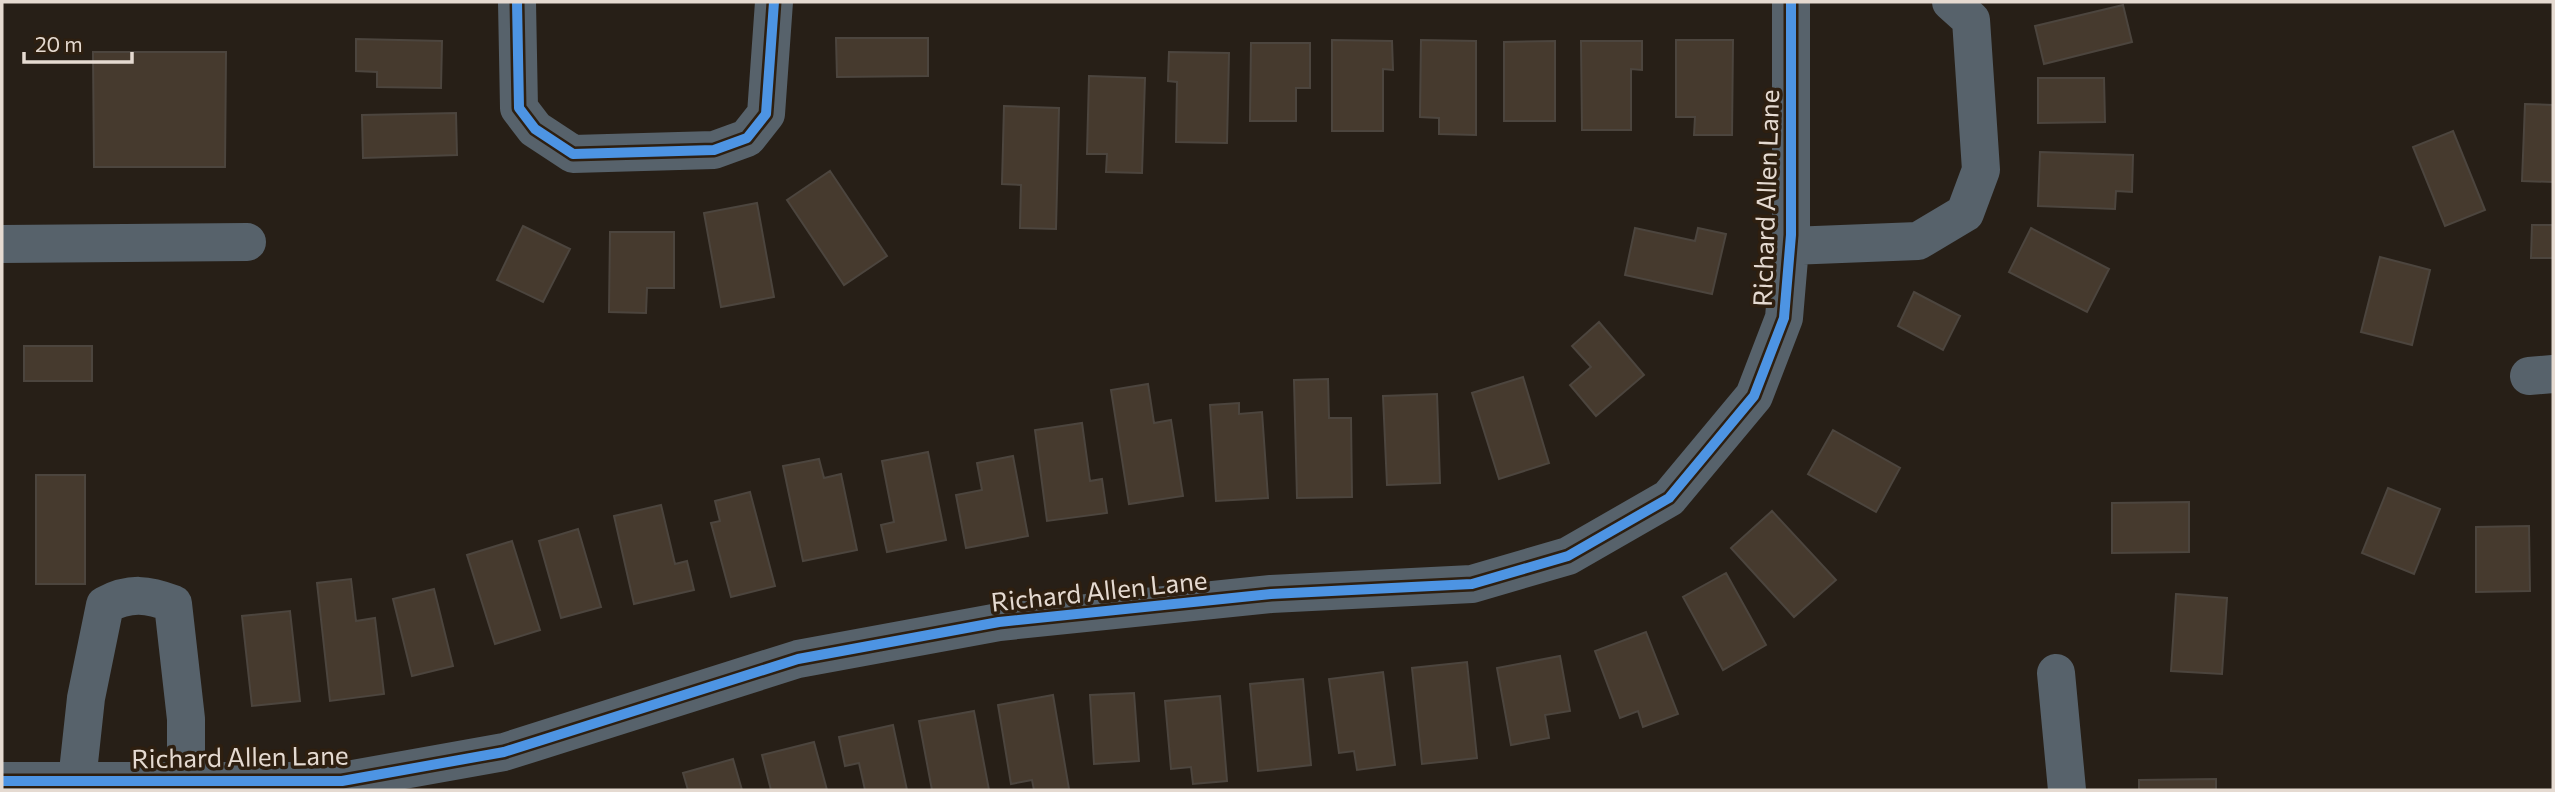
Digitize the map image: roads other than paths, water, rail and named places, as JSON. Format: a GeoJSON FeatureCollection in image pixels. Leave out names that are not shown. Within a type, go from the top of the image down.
{"type":"FeatureCollection","features":[{"type":"Feature","properties":{"kind":"street"},"geometry":{"type":"LineString","coordinates":[[517,2],[519,108],[535,129],[573,154],[714,150],[747,138],[766,114],[774,2]]}},
{"type":"Feature","properties":{"kind":"street","name":"Richard Allen Lane"},"geometry":{"type":"LineString","coordinates":[[2,781],[186,781],[250,786],[342,781],[504,752],[798,659],[999,622],[1271,594],[1472,584],[1568,556],[1669,498],[1754,396],[1784,318],[1790,246],[1791,2]]}},
{"type":"Feature","properties":{"kind":"street"},"geometry":{"type":"LineString","coordinates":[[1790,246],[1918,242],[1965,213],[1981,170],[1971,20],[1951,2]]}},
{"type":"Feature","properties":{"kind":"street"},"geometry":{"type":"LineString","coordinates":[[2,244],[247,242]]}},
{"type":"Feature","properties":{"kind":"street"},"geometry":{"type":"LineString","coordinates":[[77,781],[88,685],[105,604],[120,597],[149,594],[173,604],[186,719],[186,781]]}},
{"type":"Feature","properties":{"kind":"street"},"geometry":{"type":"LineString","coordinates":[[2056,673],[2067,790]]}}]}
